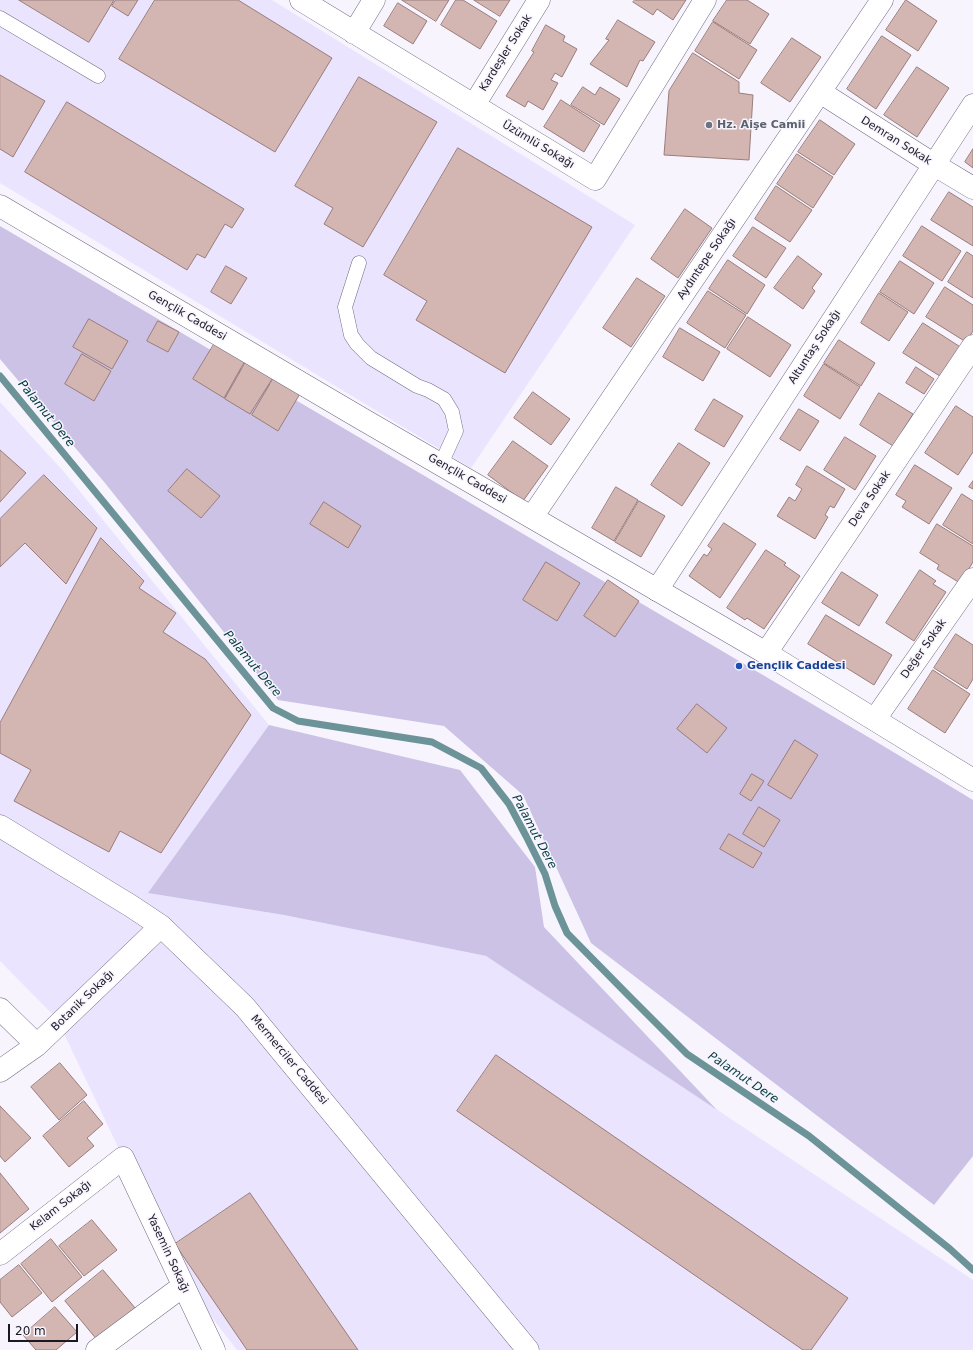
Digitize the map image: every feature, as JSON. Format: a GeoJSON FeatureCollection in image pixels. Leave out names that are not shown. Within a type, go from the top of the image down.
{"type":"FeatureCollection","features":[{"type":"Feature","properties":{"kind":"street","name":"Üzümlü Sokağı"},"geometry":{"type":"LineString","coordinates":[[301,0],[354,34],[595,179],[705,0]]}},
{"type":"Feature","properties":{"kind":"street"},"geometry":{"type":"LineString","coordinates":[[354,34],[374,0]]}},
{"type":"Feature","properties":{"kind":"street","name":"Kardeşler Sokak"},"geometry":{"type":"LineString","coordinates":[[474,106],[539,0]]}},
{"type":"Feature","properties":{"kind":"street","name":"Aydıntepe Sokağı"},"geometry":{"type":"LineString","coordinates":[[532,517],[882,0]]}},
{"type":"Feature","properties":{"kind":"street","name":"Demran Sokak"},"geometry":{"type":"LineString","coordinates":[[820,92],[973,188]]}},
{"type":"Feature","properties":{"kind":"street","name":"Altuntaş Sokağı"},"geometry":{"type":"LineString","coordinates":[[658,590],[933,164],[973,105]]}},
{"type":"Feature","properties":{"kind":"street","name":"Gençlik Caddesi"},"geometry":{"type":"LineString","coordinates":[[0,206],[766,653],[973,780]]}},
{"type":"Feature","properties":{"kind":"street","name":"Deva Sokak"},"geometry":{"type":"LineString","coordinates":[[766,653],[973,346]]}},
{"type":"Feature","properties":{"kind":"street","name":"Değer Sokak"},"geometry":{"type":"LineString","coordinates":[[875,719],[973,579]]}},
{"type":"Feature","properties":{"kind":"street","name":"Mermerciler Caddesi"},"geometry":{"type":"LineString","coordinates":[[0,826],[161,926],[245,1007],[528,1350]]}},
{"type":"Feature","properties":{"kind":"street","name":"Botanik Sokağı"},"geometry":{"type":"LineString","coordinates":[[0,1071],[37,1045],[161,926]]}},
{"type":"Feature","properties":{"kind":"street"},"geometry":{"type":"LineString","coordinates":[[0,1009],[37,1045]]}},
{"type":"Feature","properties":{"kind":"street","name":"Kelam Sokağı"},"geometry":{"type":"LineString","coordinates":[[0,1254],[123,1158]]}},
{"type":"Feature","properties":{"kind":"street","name":"Yasemin Sokağı"},"geometry":{"type":"LineString","coordinates":[[123,1158],[214,1350]]}},
{"type":"Feature","properties":{"kind":"street"},"geometry":{"type":"LineString","coordinates":[[98,1350],[183,1286]]}},
{"type":"Feature","properties":{"kind":"lane"},"geometry":{"type":"LineString","coordinates":[[0,18],[98,76]]}},
{"type":"Feature","properties":{"kind":"lane"},"geometry":{"type":"LineString","coordinates":[[359,263],[345,307],[350,334],[357,344],[371,358],[417,386],[444,399],[452,412],[456,431],[441,464]]}},
{"type":"Feature","properties":{"kind":"shaded area"},"geometry":{"type":"Polygon","coordinates":[[[0,0],[272,0],[635,225],[471,468],[0,183],[0,0]]]}},
{"type":"Feature","properties":{"kind":"shaded area"},"geometry":{"type":"Polygon","coordinates":[[[0,226],[973,800],[973,1156],[934,1205],[591,943],[523,795],[444,726],[278,700],[105,483],[0,359],[0,226]]]}},
{"type":"Feature","properties":{"kind":"shaded area"},"geometry":{"type":"Polygon","coordinates":[[[0,402],[65,473],[269,725],[149,893],[284,915],[486,956],[973,1280],[973,1350],[237,1350],[179,1275],[57,1019],[0,961],[0,402]]]}},
{"type":"Feature","properties":{"kind":"shaded area"},"geometry":{"type":"Polygon","coordinates":[[[269,725],[460,770],[535,867],[544,927],[717,1110],[486,956],[284,915],[148,893],[269,725]]]}},
{"type":"Feature","properties":{"kind":"building"},"geometry":{"type":"Polygon","coordinates":[[[19,0],[114,0],[89,42],[19,0]]]}},
{"type":"Feature","properties":{"kind":"building"},"geometry":{"type":"Polygon","coordinates":[[[116,0],[138,0],[128,16],[112,6],[116,0]]]}},
{"type":"Feature","properties":{"kind":"building"},"geometry":{"type":"Polygon","coordinates":[[[155,0],[238,0],[332,58],[275,152],[119,59],[155,0]]]}},
{"type":"Feature","properties":{"kind":"building"},"geometry":{"type":"Polygon","coordinates":[[[402,0],[449,0],[436,21],[402,0]]]}},
{"type":"Feature","properties":{"kind":"building"},"geometry":{"type":"Polygon","coordinates":[[[456,0],[463,0],[497,21],[480,49],[441,25],[456,0]]]}},
{"type":"Feature","properties":{"kind":"building"},"geometry":{"type":"Polygon","coordinates":[[[474,0],[510,0],[500,16],[474,0]]]}},
{"type":"Feature","properties":{"kind":"building"},"geometry":{"type":"Polygon","coordinates":[[[635,0],[686,0],[673,20],[657,9],[653,15],[633,2],[635,0]]]}},
{"type":"Feature","properties":{"kind":"building"},"geometry":{"type":"Polygon","coordinates":[[[727,0],[747,0],[769,14],[750,44],[713,21],[727,0]]]}},
{"type":"Feature","properties":{"kind":"building"},"geometry":{"type":"Polygon","coordinates":[[[906,0],[937,21],[918,51],[886,30],[906,0]]]}},
{"type":"Feature","properties":{"kind":"building"},"geometry":{"type":"Polygon","coordinates":[[[398,3],[427,21],[413,44],[384,26],[398,3]]]}},
{"type":"Feature","properties":{"kind":"building"},"geometry":{"type":"Polygon","coordinates":[[[618,20],[655,42],[643,61],[640,60],[627,87],[590,64],[609,40],[606,39],[618,20]]]}},
{"type":"Feature","properties":{"kind":"building"},"geometry":{"type":"Polygon","coordinates":[[[713,22],[757,50],[739,79],[695,51],[713,22]]]}},
{"type":"Feature","properties":{"kind":"building"},"geometry":{"type":"Polygon","coordinates":[[[546,25],[565,36],[563,41],[577,49],[562,77],[555,73],[551,80],[558,83],[543,110],[528,101],[525,107],[506,96],[534,52],[532,51],[546,25]]]}},
{"type":"Feature","properties":{"kind":"building"},"geometry":{"type":"Polygon","coordinates":[[[882,36],[911,55],[876,109],[847,89],[882,36]]]}},
{"type":"Feature","properties":{"kind":"building"},"geometry":{"type":"Polygon","coordinates":[[[792,38],[821,57],[790,102],[761,83],[792,38]]]}},
{"type":"Feature","properties":{"kind":"building","name":"Hz. Aişe Camii"},"geometry":{"type":"Polygon","coordinates":[[[693,53],[739,82],[739,93],[753,95],[749,160],[664,155],[669,91],[693,53]]]}},
{"type":"Feature","properties":{"kind":"building"},"geometry":{"type":"Polygon","coordinates":[[[917,67],[949,88],[917,137],[884,115],[917,67]]]}},
{"type":"Feature","properties":{"kind":"building"},"geometry":{"type":"Polygon","coordinates":[[[0,75],[45,101],[13,157],[0,149],[0,75]]]}},
{"type":"Feature","properties":{"kind":"building"},"geometry":{"type":"Polygon","coordinates":[[[359,77],[437,122],[363,247],[324,224],[333,208],[295,186],[359,77]]]}},
{"type":"Feature","properties":{"kind":"building"},"geometry":{"type":"Polygon","coordinates":[[[583,87],[595,95],[600,87],[620,99],[604,125],[571,105],[583,87]]]}},
{"type":"Feature","properties":{"kind":"building"},"geometry":{"type":"Polygon","coordinates":[[[561,100],[600,125],[584,152],[544,127],[561,100]]]}},
{"type":"Feature","properties":{"kind":"building"},"geometry":{"type":"Polygon","coordinates":[[[67,102],[244,209],[232,228],[225,224],[205,258],[197,254],[187,270],[25,172],[67,102]]]}},
{"type":"Feature","properties":{"kind":"building"},"geometry":{"type":"Polygon","coordinates":[[[820,120],[855,144],[834,175],[798,152],[820,120]]]}},
{"type":"Feature","properties":{"kind":"building"},"geometry":{"type":"Polygon","coordinates":[[[458,148],[592,227],[505,373],[416,320],[427,301],[384,275],[458,148]]]}},
{"type":"Feature","properties":{"kind":"building"},"geometry":{"type":"Polygon","coordinates":[[[973,149],[973,168],[965,162],[973,149]]]}},
{"type":"Feature","properties":{"kind":"building"},"geometry":{"type":"Polygon","coordinates":[[[797,154],[833,177],[813,208],[777,184],[797,154]]]}},
{"type":"Feature","properties":{"kind":"building"},"geometry":{"type":"Polygon","coordinates":[[[776,186],[812,210],[790,242],[755,219],[776,186]]]}},
{"type":"Feature","properties":{"kind":"building"},"geometry":{"type":"Polygon","coordinates":[[[949,192],[973,207],[973,246],[931,220],[949,192]]]}},
{"type":"Feature","properties":{"kind":"building"},"geometry":{"type":"Polygon","coordinates":[[[685,209],[712,228],[678,278],[651,259],[685,209]]]}},
{"type":"Feature","properties":{"kind":"building"},"geometry":{"type":"Polygon","coordinates":[[[922,226],[961,251],[942,281],[903,256],[922,226]]]}},
{"type":"Feature","properties":{"kind":"building"},"geometry":{"type":"Polygon","coordinates":[[[753,227],[786,248],[766,278],[733,256],[753,227]]]}},
{"type":"Feature","properties":{"kind":"building"},"geometry":{"type":"Polygon","coordinates":[[[967,252],[973,256],[973,298],[948,282],[967,252]]]}},
{"type":"Feature","properties":{"kind":"building"},"geometry":{"type":"Polygon","coordinates":[[[798,256],[822,274],[812,288],[815,291],[803,309],[774,288],[798,256]]]}},
{"type":"Feature","properties":{"kind":"building"},"geometry":{"type":"Polygon","coordinates":[[[728,260],[765,285],[747,314],[709,289],[728,260]]]}},
{"type":"Feature","properties":{"kind":"building"},"geometry":{"type":"Polygon","coordinates":[[[900,261],[934,283],[914,314],[880,292],[900,261]]]}},
{"type":"Feature","properties":{"kind":"building"},"geometry":{"type":"Polygon","coordinates":[[[226,266],[247,278],[231,304],[211,292],[226,266]]]}},
{"type":"Feature","properties":{"kind":"building"},"geometry":{"type":"Polygon","coordinates":[[[637,278],[665,296],[631,347],[603,328],[637,278]]]}},
{"type":"Feature","properties":{"kind":"building"},"geometry":{"type":"Polygon","coordinates":[[[945,287],[973,305],[973,331],[966,342],[926,317],[945,287]]]}},
{"type":"Feature","properties":{"kind":"building"},"geometry":{"type":"Polygon","coordinates":[[[708,291],[746,315],[725,348],[687,323],[708,291]]]}},
{"type":"Feature","properties":{"kind":"building"},"geometry":{"type":"Polygon","coordinates":[[[879,293],[908,312],[889,341],[861,323],[879,293]]]}},
{"type":"Feature","properties":{"kind":"building"},"geometry":{"type":"Polygon","coordinates":[[[748,317],[791,345],[770,377],[727,349],[748,317]]]}},
{"type":"Feature","properties":{"kind":"building"},"geometry":{"type":"Polygon","coordinates":[[[89,319],[128,341],[112,369],[73,347],[89,319]]]}},
{"type":"Feature","properties":{"kind":"building"},"geometry":{"type":"Polygon","coordinates":[[[158,321],[179,332],[168,352],[147,341],[158,321]]]}},
{"type":"Feature","properties":{"kind":"building"},"geometry":{"type":"Polygon","coordinates":[[[923,323],[962,348],[943,378],[903,353],[923,323]]]}},
{"type":"Feature","properties":{"kind":"building"},"geometry":{"type":"Polygon","coordinates":[[[680,328],[720,352],[703,381],[663,357],[680,328]]]}},
{"type":"Feature","properties":{"kind":"building"},"geometry":{"type":"Polygon","coordinates":[[[839,340],[875,363],[861,386],[824,363],[839,340]]]}},
{"type":"Feature","properties":{"kind":"building"},"geometry":{"type":"Polygon","coordinates":[[[216,341],[246,359],[224,398],[193,379],[216,341]]]}},
{"type":"Feature","properties":{"kind":"building"},"geometry":{"type":"Polygon","coordinates":[[[82,354],[111,371],[94,401],[65,384],[82,354]]]}},
{"type":"Feature","properties":{"kind":"building"},"geometry":{"type":"Polygon","coordinates":[[[247,360],[274,376],[250,414],[225,399],[247,360]]]}},
{"type":"Feature","properties":{"kind":"building"},"geometry":{"type":"Polygon","coordinates":[[[824,364],[860,387],[840,419],[804,396],[824,364]]]}},
{"type":"Feature","properties":{"kind":"building"},"geometry":{"type":"Polygon","coordinates":[[[916,367],[934,379],[924,394],[906,383],[916,367]]]}},
{"type":"Feature","properties":{"kind":"building"},"geometry":{"type":"Polygon","coordinates":[[[275,376],[301,392],[278,431],[252,415],[275,376]]]}},
{"type":"Feature","properties":{"kind":"building"},"geometry":{"type":"Polygon","coordinates":[[[533,392],[570,419],[551,445],[514,418],[533,392]]]}},
{"type":"Feature","properties":{"kind":"building"},"geometry":{"type":"Polygon","coordinates":[[[879,393],[913,414],[893,446],[860,425],[879,393]]]}},
{"type":"Feature","properties":{"kind":"building"},"geometry":{"type":"Polygon","coordinates":[[[714,399],[743,416],[724,447],[695,430],[714,399]]]}},
{"type":"Feature","properties":{"kind":"building"},"geometry":{"type":"Polygon","coordinates":[[[956,406],[973,417],[973,452],[958,475],[925,453],[956,406]]]}},
{"type":"Feature","properties":{"kind":"building"},"geometry":{"type":"Polygon","coordinates":[[[799,409],[819,421],[800,451],[780,439],[799,409]]]}},
{"type":"Feature","properties":{"kind":"building"},"geometry":{"type":"Polygon","coordinates":[[[845,437],[876,456],[855,490],[824,470],[845,437]]]}},
{"type":"Feature","properties":{"kind":"building"},"geometry":{"type":"Polygon","coordinates":[[[513,441],[548,466],[523,501],[488,475],[513,441]]]}},
{"type":"Feature","properties":{"kind":"building"},"geometry":{"type":"Polygon","coordinates":[[[679,443],[710,463],[682,506],[651,485],[679,443]]]}},
{"type":"Feature","properties":{"kind":"building"},"geometry":{"type":"Polygon","coordinates":[[[0,450],[26,473],[0,502],[0,450]]]}},
{"type":"Feature","properties":{"kind":"building"},"geometry":{"type":"Polygon","coordinates":[[[915,465],[952,488],[929,524],[902,507],[906,501],[896,495],[915,465]]]}},
{"type":"Feature","properties":{"kind":"building"},"geometry":{"type":"Polygon","coordinates":[[[807,466],[845,489],[834,508],[830,506],[825,515],[828,517],[815,539],[777,516],[789,497],[795,501],[802,489],[796,485],[807,466]]]}},
{"type":"Feature","properties":{"kind":"building"},"geometry":{"type":"Polygon","coordinates":[[[187,469],[220,496],[201,518],[168,491],[187,469]]]}},
{"type":"Feature","properties":{"kind":"building"},"geometry":{"type":"Polygon","coordinates":[[[44,475],[97,528],[66,584],[25,543],[0,567],[0,519],[44,475]]]}},
{"type":"Feature","properties":{"kind":"building"},"geometry":{"type":"Polygon","coordinates":[[[973,481],[973,489],[969,487],[973,481]]]}},
{"type":"Feature","properties":{"kind":"building"},"geometry":{"type":"Polygon","coordinates":[[[616,487],[638,500],[614,541],[592,528],[616,487]]]}},
{"type":"Feature","properties":{"kind":"building"},"geometry":{"type":"Polygon","coordinates":[[[962,494],[973,501],[973,544],[943,525],[962,494]]]}},
{"type":"Feature","properties":{"kind":"building"},"geometry":{"type":"Polygon","coordinates":[[[639,501],[665,516],[641,557],[615,542],[639,501]]]}},
{"type":"Feature","properties":{"kind":"building"},"geometry":{"type":"Polygon","coordinates":[[[324,502],[361,526],[348,548],[310,524],[324,502]]]}},
{"type":"Feature","properties":{"kind":"building"},"geometry":{"type":"Polygon","coordinates":[[[724,523],[756,544],[720,598],[689,576],[704,554],[707,556],[712,549],[708,546],[724,523]]]}},
{"type":"Feature","properties":{"kind":"building"},"geometry":{"type":"Polygon","coordinates":[[[937,524],[973,546],[973,562],[960,583],[937,569],[939,565],[920,553],[937,524]]]}},
{"type":"Feature","properties":{"kind":"building"},"geometry":{"type":"Polygon","coordinates":[[[101,538],[144,581],[139,588],[176,613],[163,632],[205,659],[251,715],[161,853],[120,831],[109,852],[14,801],[31,770],[0,753],[0,723],[101,538]]]}},
{"type":"Feature","properties":{"kind":"building"},"geometry":{"type":"Polygon","coordinates":[[[766,550],[786,563],[784,565],[800,576],[764,629],[747,618],[745,620],[727,608],[766,550]]]}},
{"type":"Feature","properties":{"kind":"building"},"geometry":{"type":"Polygon","coordinates":[[[546,562],[580,583],[557,621],[523,600],[546,562]]]}},
{"type":"Feature","properties":{"kind":"building"},"geometry":{"type":"Polygon","coordinates":[[[920,570],[936,581],[933,584],[946,592],[914,641],[886,623],[920,570]]]}},
{"type":"Feature","properties":{"kind":"building"},"geometry":{"type":"Polygon","coordinates":[[[842,572],[878,595],[859,626],[822,603],[842,572]]]}},
{"type":"Feature","properties":{"kind":"building"},"geometry":{"type":"Polygon","coordinates":[[[608,580],[639,601],[615,637],[584,616],[608,580]]]}},
{"type":"Feature","properties":{"kind":"building"},"geometry":{"type":"Polygon","coordinates":[[[826,615],[892,655],[874,685],[808,644],[826,615]]]}},
{"type":"Feature","properties":{"kind":"building"},"geometry":{"type":"Polygon","coordinates":[[[956,634],[973,645],[973,679],[967,689],[934,668],[956,634]]]}},
{"type":"Feature","properties":{"kind":"building"},"geometry":{"type":"Polygon","coordinates":[[[933,670],[970,694],[945,733],[908,709],[933,670]]]}},
{"type":"Feature","properties":{"kind":"building"},"geometry":{"type":"Polygon","coordinates":[[[697,704],[727,728],[707,753],[677,729],[697,704]]]}},
{"type":"Feature","properties":{"kind":"building"},"geometry":{"type":"Polygon","coordinates":[[[795,740],[818,755],[791,799],[768,785],[795,740]]]}},
{"type":"Feature","properties":{"kind":"building"},"geometry":{"type":"Polygon","coordinates":[[[752,774],[764,781],[751,801],[740,794],[752,774]]]}},
{"type":"Feature","properties":{"kind":"building"},"geometry":{"type":"Polygon","coordinates":[[[759,807],[780,820],[764,847],[743,834],[759,807]]]}},
{"type":"Feature","properties":{"kind":"building"},"geometry":{"type":"Polygon","coordinates":[[[729,834],[762,853],[753,868],[720,849],[729,834]]]}},
{"type":"Feature","properties":{"kind":"building"},"geometry":{"type":"Polygon","coordinates":[[[496,1055],[848,1298],[811,1350],[803,1350],[457,1111],[496,1055]]]}},
{"type":"Feature","properties":{"kind":"building"},"geometry":{"type":"Polygon","coordinates":[[[60,1063],[87,1095],[59,1120],[31,1087],[60,1063]]]}},
{"type":"Feature","properties":{"kind":"building"},"geometry":{"type":"Polygon","coordinates":[[[84,1101],[103,1124],[87,1138],[94,1146],[69,1167],[43,1136],[84,1101]]]}},
{"type":"Feature","properties":{"kind":"building"},"geometry":{"type":"Polygon","coordinates":[[[0,1106],[31,1138],[5,1162],[0,1156],[0,1106]]]}},
{"type":"Feature","properties":{"kind":"building"},"geometry":{"type":"Polygon","coordinates":[[[0,1173],[29,1209],[0,1233],[0,1173]]]}},
{"type":"Feature","properties":{"kind":"building"},"geometry":{"type":"Polygon","coordinates":[[[250,1193],[358,1350],[247,1350],[175,1244],[250,1193]]]}},
{"type":"Feature","properties":{"kind":"building"},"geometry":{"type":"Polygon","coordinates":[[[92,1220],[117,1250],[84,1276],[59,1246],[92,1220]]]}},
{"type":"Feature","properties":{"kind":"building"},"geometry":{"type":"Polygon","coordinates":[[[51,1239],[82,1277],[52,1302],[21,1264],[51,1239]]]}},
{"type":"Feature","properties":{"kind":"building"},"geometry":{"type":"Polygon","coordinates":[[[19,1265],[42,1293],[12,1317],[0,1302],[0,1280],[19,1265]]]}},
{"type":"Feature","properties":{"kind":"building"},"geometry":{"type":"Polygon","coordinates":[[[103,1270],[136,1309],[98,1341],[65,1301],[103,1270]]]}},
{"type":"Feature","properties":{"kind":"building"},"geometry":{"type":"Polygon","coordinates":[[[55,1307],[77,1332],[56,1350],[36,1350],[23,1335],[55,1307]]]}},
{"type":"Feature","properties":{"kind":"waterway","name":"Palamut Dere"},"geometry":{"type":"LineString","coordinates":[[0,376],[273,708],[298,721],[432,742],[481,768],[509,804],[526,836],[545,874],[555,906],[567,933],[687,1054],[809,1136],[950,1249],[973,1270]]}},
{"type":"Feature","properties":{"kind":"place","name":"Hz. Aişe Camii"},"geometry":{"type":"Point","coordinates":[709,125]}},
{"type":"Feature","properties":{"kind":"place","name":"Gençlik Caddesi"},"geometry":{"type":"Point","coordinates":[739,666]}}]}
